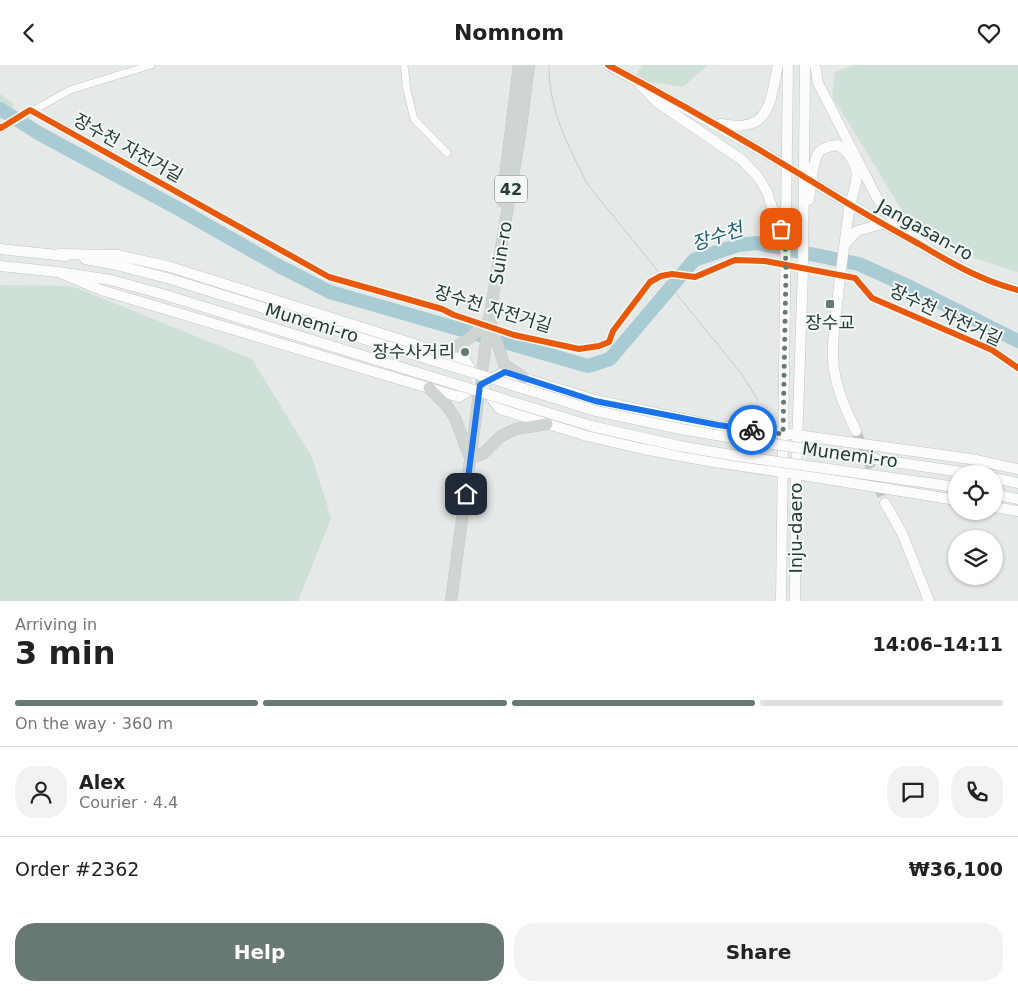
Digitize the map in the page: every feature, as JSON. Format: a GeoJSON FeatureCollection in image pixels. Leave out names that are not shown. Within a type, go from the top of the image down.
{"type":"FeatureCollection","features":[{"type":"Feature","properties":{"kind":"main road","name":"Suin-ro"},"geometry":{"type":"LineString","coordinates":[[490,316],[519,65]]}},
{"type":"Feature","properties":{"kind":"main road","name":"Suin-ro"},"geometry":{"type":"LineString","coordinates":[[490,316],[520,135],[529,65]]}},
{"type":"Feature","properties":{"kind":"main road"},"geometry":{"type":"LineString","coordinates":[[608,65],[772,157]]}},
{"type":"Feature","properties":{"kind":"main road"},"geometry":{"type":"LineString","coordinates":[[712,123],[744,127],[758,120],[770,104],[778,65]]}},
{"type":"Feature","properties":{"kind":"main road"},"geometry":{"type":"LineString","coordinates":[[785,239],[788,65]]}},
{"type":"Feature","properties":{"kind":"main road","name":"Inju-daero"},"geometry":{"type":"LineString","coordinates":[[796,601],[796,473],[803,270],[805,65]]}},
{"type":"Feature","properties":{"kind":"main road"},"geometry":{"type":"LineString","coordinates":[[815,65],[818,83],[877,198],[897,224],[931,251]]}},
{"type":"Feature","properties":{"kind":"main road"},"geometry":{"type":"LineString","coordinates":[[638,81],[657,102],[742,160],[758,177],[767,191],[785,239]]}},
{"type":"Feature","properties":{"kind":"main road"},"geometry":{"type":"LineString","coordinates":[[803,241],[815,161],[820,152],[827,147],[838,145],[845,149],[851,158],[856,170],[856,186],[850,206],[839,283],[833,337],[833,360],[837,385],[856,431]]}},
{"type":"Feature","properties":{"kind":"main road","name":"Jangasan-ro"},"geometry":{"type":"LineString","coordinates":[[822,188],[850,206],[963,269],[994,284],[1018,290]]}},
{"type":"Feature","properties":{"kind":"main road"},"geometry":{"type":"LineString","coordinates":[[844,248],[857,231],[882,224]]}},
{"type":"Feature","properties":{"kind":"main road","name":"Inju-daero"},"geometry":{"type":"LineString","coordinates":[[781,601],[785,239]]}},
{"type":"Feature","properties":{"kind":"main road","name":"Munemi-ro"},"geometry":{"type":"LineString","coordinates":[[0,249],[60,254],[112,264],[167,278],[596,411],[710,434],[948,470]]}},
{"type":"Feature","properties":{"kind":"main road"},"geometry":{"type":"LineString","coordinates":[[60,254],[117,255],[167,266],[465,360],[480,385],[500,409],[587,436],[643,449],[714,462],[796,473],[948,499]]}},
{"type":"Feature","properties":{"kind":"main road","name":"Munemi-ro"},"geometry":{"type":"LineString","coordinates":[[0,266],[111,280],[591,426],[679,446],[737,456],[948,486]]}},
{"type":"Feature","properties":{"kind":"main road"},"geometry":{"type":"LineString","coordinates":[[58,272],[101,290],[459,397],[505,372],[595,401],[646,412],[718,425],[971,459],[1018,469]]}},
{"type":"Feature","properties":{"kind":"main road"},"geometry":{"type":"LineString","coordinates":[[443,353],[455,349],[468,341],[490,316]]}},
{"type":"Feature","properties":{"kind":"main road"},"geometry":{"type":"LineString","coordinates":[[490,316],[504,364],[524,378]]}},
{"type":"Feature","properties":{"kind":"main road","name":"42"},"geometry":{"type":"LineString","coordinates":[[451,601],[490,316]]}},
{"type":"Feature","properties":{"kind":"main road"},"geometry":{"type":"LineString","coordinates":[[429,388],[448,406],[455,418],[470,458],[484,453],[501,436],[516,429],[547,424]]}},
{"type":"Feature","properties":{"kind":"main road"},"geometry":{"type":"LineString","coordinates":[[1003,480],[1018,483]]}},
{"type":"Feature","properties":{"kind":"main road"},"geometry":{"type":"LineString","coordinates":[[1003,496],[1018,499]]}},
{"type":"Feature","properties":{"kind":"main road"},"geometry":{"type":"LineString","coordinates":[[886,503],[902,533],[929,601]]}},
{"type":"Feature","properties":{"kind":"main road"},"geometry":{"type":"LineString","coordinates":[[1003,508],[1018,511]]}},
{"type":"Feature","properties":{"kind":"street"},"geometry":{"type":"LineString","coordinates":[[3,127],[70,89],[151,65]]}},
{"type":"Feature","properties":{"kind":"street"},"geometry":{"type":"LineString","coordinates":[[404,65],[406,90],[414,119],[447,153]]}},
{"type":"Feature","properties":{"kind":"green space"},"geometry":{"type":"Polygon","coordinates":[[[642,65],[708,65],[683,87],[633,79],[642,65]]]}},
{"type":"Feature","properties":{"kind":"green space"},"geometry":{"type":"Polygon","coordinates":[[[854,65],[1018,65],[1018,272],[967,256],[903,212],[832,96],[835,72],[854,65]]]}},
{"type":"Feature","properties":{"kind":"green space"},"geometry":{"type":"Polygon","coordinates":[[[0,94],[15,105],[0,116],[0,94]]]}},
{"type":"Feature","properties":{"kind":"green space"},"geometry":{"type":"Polygon","coordinates":[[[0,285],[72,286],[252,359],[312,457],[331,518],[298,601],[0,601],[0,285]]]}},
{"type":"Feature","properties":{"kind":"waterway","name":"장수천"},"geometry":{"type":"LineString","coordinates":[[0,109],[40,134],[279,266],[330,292],[588,366],[610,359],[694,260],[738,245],[757,243],[859,264],[912,288],[1018,341]]}},
{"type":"Feature","properties":{"kind":"tunnel"},"geometry":{"type":"LineString","coordinates":[[772,157],[822,188]]}},
{"type":"Feature","properties":{"kind":"tunnel"},"geometry":{"type":"LineString","coordinates":[[856,431],[885,503]]}},
{"type":"Feature","properties":{"kind":"tram line"},"geometry":{"type":"LineString","coordinates":[[549,65],[552,97],[556,113],[567,142],[588,185],[740,372],[758,400]]}},
{"type":"Feature","properties":{"kind":"cycle path"},"geometry":{"type":"LineString","coordinates":[[608,65],[715,124],[955,265],[979,277],[1018,290]]}},
{"type":"Feature","properties":{"kind":"cycle path","name":"장수천 자전거길"},"geometry":{"type":"LineString","coordinates":[[0,127],[30,110],[329,277],[442,309],[454,315],[514,335],[579,349],[599,346],[609,342],[613,331],[650,282],[661,276],[672,274],[695,277],[735,260],[765,261],[855,278],[872,298],[992,350],[1018,368]]}},
{"type":"Feature","properties":{"kind":"way so far"},"geometry":{"type":"LineString","coordinates":[[752,430],[783,434],[786,268],[785,239],[781,229]]}},
{"type":"Feature","properties":{"kind":"place","name":"장수교"},"geometry":{"type":"Point","coordinates":[830,304]}},
{"type":"Feature","properties":{"kind":"place","name":"장수사거리"},"geometry":{"type":"Point","coordinates":[465,352]}},
{"type":"Feature","properties":{"kind":"route"},"geometry":{"type":"LineString","coordinates":[[466,494],[480,385],[505,372],[595,401],[646,412],[752,430]]}}]}
